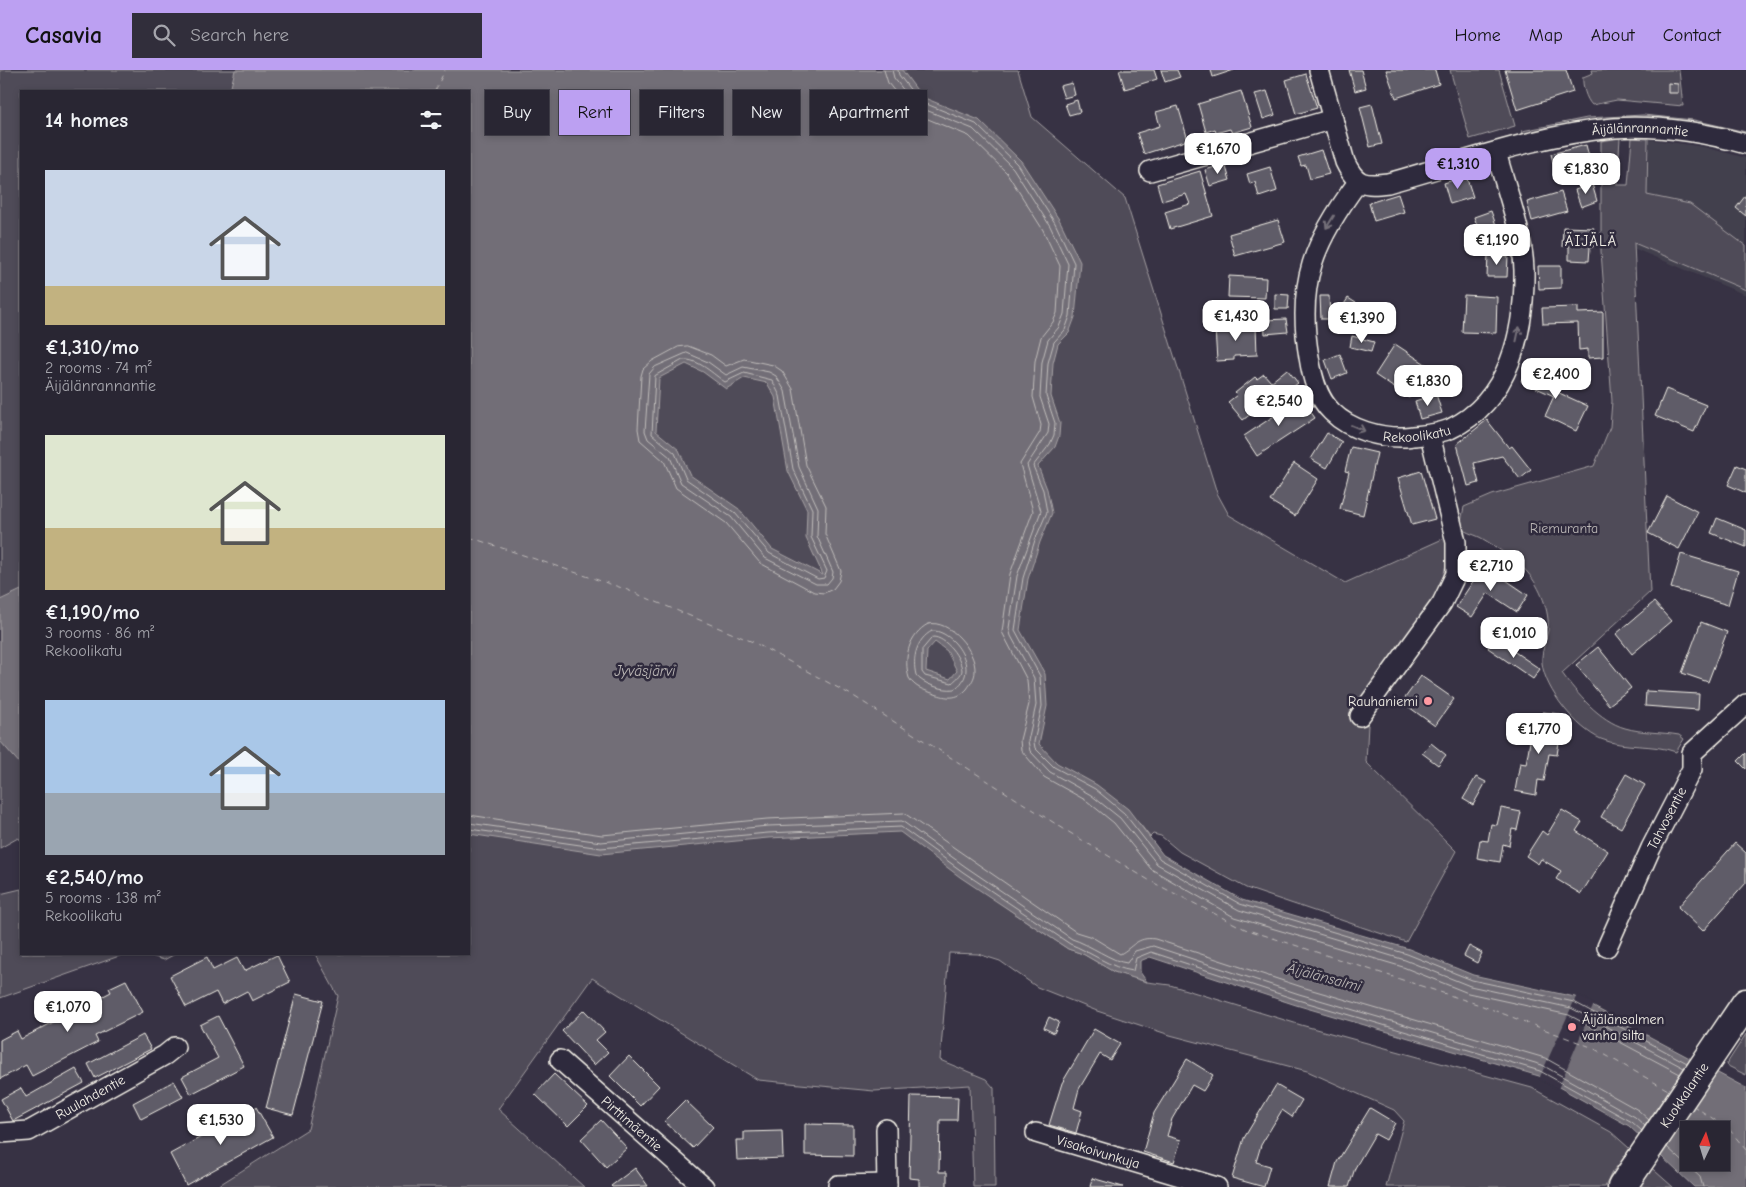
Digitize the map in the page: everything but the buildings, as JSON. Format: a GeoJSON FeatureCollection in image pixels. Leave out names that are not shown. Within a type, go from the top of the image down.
{"type":"FeatureCollection","features":[{"type":"Feature","properties":{"kind":"main road","name":"Kuokkalantie"},"geometry":{"type":"LineString","coordinates":[[1622,1187],[1745,1005]]}},
{"type":"Feature","properties":{"kind":"street"},"geometry":{"type":"LineString","coordinates":[[1319,70],[1345,162],[1351,175],[1358,182]]}},
{"type":"Feature","properties":{"kind":"street"},"geometry":{"type":"LineString","coordinates":[[1150,171],[1333,119]]}},
{"type":"Feature","properties":{"kind":"street","name":"Äijälänrannantie"},"geometry":{"type":"LineString","coordinates":[[1358,182],[1373,185],[1388,183],[1496,152],[1577,133],[1614,128],[1683,131],[1746,144]]}},
{"type":"Feature","properties":{"kind":"street","name":"Rekoolikatu"},"geometry":{"type":"LineString","coordinates":[[1358,182],[1324,232],[1306,286],[1304,295],[1306,339],[1310,366],[1319,394],[1332,412],[1352,426],[1374,435],[1398,437],[1430,435],[1449,429],[1483,405],[1497,388],[1516,346],[1522,320],[1524,269],[1521,247],[1496,152]]}},
{"type":"Feature","properties":{"kind":"street"},"geometry":{"type":"LineString","coordinates":[[1360,716],[1442,603],[1456,574],[1456,542],[1430,435]]}},
{"type":"Feature","properties":{"kind":"street","name":"Tahvosentie"},"geometry":{"type":"LineString","coordinates":[[1607,948],[1651,848],[1692,769],[1692,753],[1746,704]]}},
{"type":"Feature","properties":{"kind":"street","name":"Ruulahdentie"},"geometry":{"type":"LineString","coordinates":[[0,1134],[29,1131],[165,1055],[175,1046]]}},
{"type":"Feature","properties":{"kind":"street","name":"Pirttimäentie"},"geometry":{"type":"LineString","coordinates":[[560,1060],[704,1187]]}},
{"type":"Feature","properties":{"kind":"street"},"geometry":{"type":"LineString","coordinates":[[838,1185],[887,1185],[886,1129]]}},
{"type":"Feature","properties":{"kind":"street","name":"Visakoivunkuja"},"geometry":{"type":"LineString","coordinates":[[1036,1133],[1217,1187]]}},
{"type":"Feature","properties":{"kind":"shaded area"},"geometry":{"type":"Polygon","coordinates":[[[1648,139],[1704,147],[1746,158],[1746,295],[1633,248],[1649,158],[1648,139]]]}},
{"type":"Feature","properties":{"kind":"green space"},"geometry":{"type":"Polygon","coordinates":[[[0,70],[321,70],[320,90],[20,90],[20,839],[18,838],[0,848],[0,70]]]}},
{"type":"Feature","properties":{"kind":"green space"},"geometry":{"type":"Polygon","coordinates":[[[810,70],[1018,70],[1032,117],[1125,198],[1217,493],[1229,515],[1345,583],[1447,537],[1446,564],[1441,588],[1362,700],[1352,708],[1352,720],[1368,725],[1366,762],[1456,851],[1406,942],[1246,888],[1180,852],[1161,836],[1153,834],[1150,837],[1140,824],[907,669],[634,459],[636,260],[750,135],[800,135],[800,90],[792,90],[810,70]]]}},
{"type":"Feature","properties":{"kind":"green space"},"geometry":{"type":"Polygon","coordinates":[[[1450,70],[1499,70],[1515,126],[1470,139],[1450,70]]]}},
{"type":"Feature","properties":{"kind":"green space"},"geometry":{"type":"Polygon","coordinates":[[[1592,70],[1679,70],[1683,106],[1617,100],[1592,105],[1586,96],[1583,77],[1593,73],[1592,70]]]}},
{"type":"Feature","properties":{"kind":"green space"},"geometry":{"type":"Polygon","coordinates":[[[1643,115],[1694,120],[1746,132],[1746,138],[1721,131],[1524,137],[1522,131],[1587,118],[1643,115]]]}},
{"type":"Feature","properties":{"kind":"green space","name":"Riemuranta"},"geometry":{"type":"Polygon","coordinates":[[[1620,138],[1617,185],[1628,185],[1632,138],[1648,139],[1647,195],[1690,204],[1746,246],[1746,290],[1634,243],[1650,592],[1562,673],[1590,706],[1616,724],[1638,731],[1679,735],[1684,739],[1676,752],[1667,749],[1610,742],[1592,734],[1573,718],[1556,696],[1544,674],[1542,659],[1548,623],[1546,607],[1536,585],[1528,573],[1513,560],[1480,537],[1460,527],[1464,507],[1492,495],[1594,466],[1610,427],[1612,401],[1601,251],[1601,141],[1620,138]]]}},
{"type":"Feature","properties":{"kind":"green space"},"geometry":{"type":"Polygon","coordinates":[[[792,745],[1011,911],[1068,949],[1083,954],[1114,972],[1147,982],[1170,985],[1301,1025],[1532,1088],[1611,1132],[1673,1187],[1643,1187],[1624,1159],[1612,1172],[1605,1187],[1386,1187],[1404,1121],[1394,1110],[1307,1071],[1170,1035],[1097,1011],[1037,987],[1000,961],[978,954],[949,953],[940,1060],[986,1079],[994,1088],[995,1187],[973,1187],[970,1085],[874,1091],[758,1080],[592,978],[498,1109],[584,1187],[216,1187],[308,1129],[338,996],[316,955],[470,955],[470,751],[792,837],[824,835],[792,745]]]}},
{"type":"Feature","properties":{"kind":"green space"},"geometry":{"type":"Polygon","coordinates":[[[20,889],[20,955],[122,955],[0,998],[0,894],[20,889]]]}},
{"type":"Feature","properties":{"kind":"green space"},"geometry":{"type":"Polygon","coordinates":[[[148,955],[173,955],[164,960],[148,955]]]}},
{"type":"Feature","properties":{"kind":"green space"},"geometry":{"type":"Polygon","coordinates":[[[1746,1034],[1746,1075],[1726,1065],[1746,1034]]]}},
{"type":"Feature","properties":{"kind":"water","name":"Jyväsjärvi"},"geometry":{"type":"Polygon","coordinates":[[[235,70],[902,70],[917,90],[810,90],[810,135],[927,135],[927,99],[979,120],[1021,161],[1060,221],[1080,262],[1075,317],[1069,333],[1058,344],[1053,363],[1051,396],[1060,423],[1059,436],[1055,447],[1038,466],[1047,489],[1052,513],[1028,579],[1020,630],[1045,674],[1047,706],[1039,744],[1057,763],[1097,785],[1128,809],[1163,855],[1242,900],[1409,949],[1473,975],[1575,997],[1746,1088],[1746,1187],[1694,1187],[1629,1126],[1539,1076],[1296,1005],[1150,957],[1140,961],[1140,972],[1147,982],[1114,972],[1083,954],[1068,949],[960,877],[900,832],[768,838],[601,854],[470,834],[470,90],[230,90],[235,70]],[[686,364],[659,378],[656,431],[679,450],[690,475],[739,509],[772,549],[823,575],[806,538],[807,510],[788,471],[775,397],[767,383],[744,378],[726,389],[703,372],[686,364]],[[935,642],[927,651],[926,671],[950,679],[957,671],[947,651],[935,642]]]}},
{"type":"Feature","properties":{"kind":"water"},"geometry":{"type":"Polygon","coordinates":[[[20,590],[20,764],[0,741],[0,600],[20,590]]]}},
{"type":"Feature","properties":{"kind":"pier"},"geometry":{"type":"Polygon","coordinates":[[[1577,995],[1594,1004],[1558,1089],[1539,1079],[1577,995]]]}},
{"type":"Feature","properties":{"kind":"ferry route"},"geometry":{"type":"LineString","coordinates":[[435,90],[445,70]]}},
{"type":"Feature","properties":{"kind":"ferry route"},"geometry":{"type":"LineString","coordinates":[[470,537],[625,589],[753,642],[855,697],[1067,831],[1152,882],[1245,929],[1480,1005],[1591,1047],[1670,1091]]}},
{"type":"Feature","properties":{"kind":"ferry route"},"geometry":{"type":"LineString","coordinates":[[1692,1105],[1729,1129],[1746,1150]]}},
{"type":"Feature","properties":{"kind":"place","name":"Rauhaniemi"},"geometry":{"type":"Point","coordinates":[1428,701]}},
{"type":"Feature","properties":{"kind":"place","name":"Äijälänsalmen vanha silta"},"geometry":{"type":"Point","coordinates":[1572,1027]}},
{"type":"Feature","properties":{"kind":"district","name":"ÄIJÄLÄ"},"geometry":{"type":"Point","coordinates":[1591,241]}},
{"type":"Feature","properties":{"kind":"water label","name":"Äijälänsalmi"},"geometry":{"type":"Point","coordinates":[1324,977]}}]}
